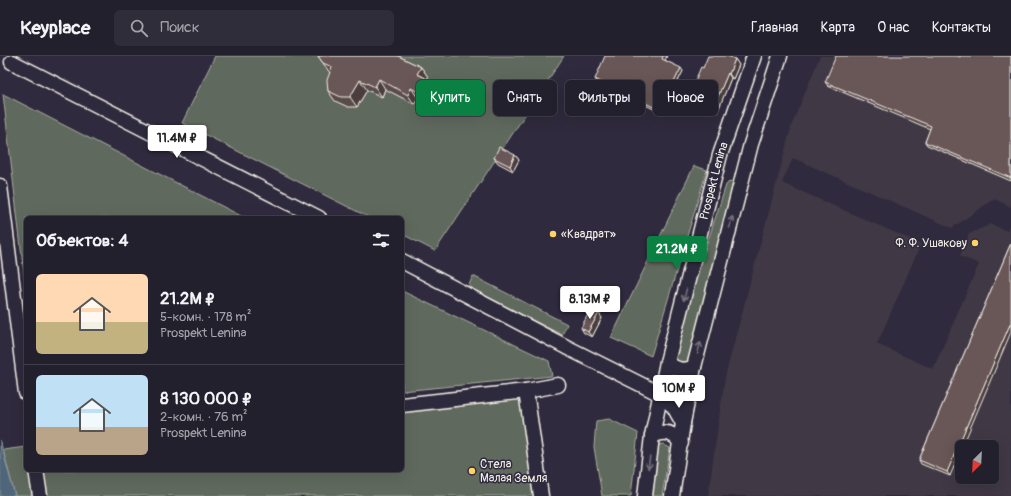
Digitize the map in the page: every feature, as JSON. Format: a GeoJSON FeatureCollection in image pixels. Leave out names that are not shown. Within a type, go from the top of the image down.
{"type":"FeatureCollection","features":[{"type":"Feature","properties":{"kind":"street","name":"Prospekt Lenina"},"geometry":{"type":"LineString","coordinates":[[645,496],[652,436],[667,362],[720,155],[754,56]]}},
{"type":"Feature","properties":{"kind":"street"},"geometry":{"type":"LineString","coordinates":[[672,496],[683,423],[694,367],[751,144],[780,56]]}},
{"type":"Feature","properties":{"kind":"street"},"geometry":{"type":"LineString","coordinates":[[12,62],[315,216]]}},
{"type":"Feature","properties":{"kind":"street"},"geometry":{"type":"LineString","coordinates":[[0,186],[24,377]]}},
{"type":"Feature","properties":{"kind":"street"},"geometry":{"type":"LineString","coordinates":[[404,262],[570,349],[660,394],[668,397],[676,396],[684,393],[690,387]]}},
{"type":"Feature","properties":{"kind":"street"},"geometry":{"type":"LineString","coordinates":[[667,362],[680,370],[688,370],[694,367]]}},
{"type":"Feature","properties":{"kind":"street"},"geometry":{"type":"LineString","coordinates":[[404,405],[526,391],[558,385]]}},
{"type":"Feature","properties":{"kind":"street"},"geometry":{"type":"LineString","coordinates":[[526,391],[542,496]]}},
{"type":"Feature","properties":{"kind":"street"},"geometry":{"type":"LineString","coordinates":[[660,394],[674,407],[683,423]]}},
{"type":"Feature","properties":{"kind":"street"},"geometry":{"type":"LineString","coordinates":[[652,436],[660,432],[668,432],[676,436],[681,443]]}},
{"type":"Feature","properties":{"kind":"street"},"geometry":{"type":"LineString","coordinates":[[36,472],[40,496]]}},
{"type":"Feature","properties":{"kind":"shaded area"},"geometry":{"type":"Polygon","coordinates":[[[215,56],[564,56],[548,80],[493,80],[493,116],[524,116],[435,251],[404,235],[404,216],[366,216],[182,123],[215,56]]]}},
{"type":"Feature","properties":{"kind":"shaded area"},"geometry":{"type":"Polygon","coordinates":[[[820,56],[965,56],[927,145],[1011,181],[1011,207],[994,199],[952,228],[793,158],[782,183],[921,244],[877,344],[933,369],[979,264],[960,256],[969,234],[991,224],[1007,231],[1011,221],[1011,253],[921,464],[950,476],[955,464],[955,484],[999,484],[999,440],[965,440],[1011,332],[1011,496],[708,496],[725,377],[792,124],[820,56]]]}},
{"type":"Feature","properties":{"kind":"shaded area"},"geometry":{"type":"Polygon","coordinates":[[[3,94],[241,216],[24,216],[24,274],[3,94]]]}},
{"type":"Feature","properties":{"kind":"shaded area"},"geometry":{"type":"Polygon","coordinates":[[[694,166],[707,170],[651,356],[611,338],[694,166]]]}},
{"type":"Feature","properties":{"kind":"shaded area"},"geometry":{"type":"Polygon","coordinates":[[[730,181],[738,183],[740,188],[706,291],[687,363],[682,367],[673,362],[693,287],[726,185],[730,181]]]}},
{"type":"Feature","properties":{"kind":"shaded area"},"geometry":{"type":"Polygon","coordinates":[[[473,276],[567,324],[562,335],[468,287],[473,276]]]}},
{"type":"Feature","properties":{"kind":"shaded area"},"geometry":{"type":"Polygon","coordinates":[[[404,292],[549,361],[552,376],[404,391],[404,292]]]}},
{"type":"Feature","properties":{"kind":"shaded area"},"geometry":{"type":"Polygon","coordinates":[[[519,385],[533,496],[15,496],[3,450],[24,447],[24,472],[404,472],[404,400],[519,385]]]}},
{"type":"Feature","properties":{"kind":"shaded area"},"geometry":{"type":"Polygon","coordinates":[[[609,419],[638,433],[631,496],[602,496],[594,447],[596,421],[609,419]]]}},
{"type":"Feature","properties":{"kind":"shaded area"},"geometry":{"type":"Polygon","coordinates":[[[663,444],[670,448],[662,496],[649,496],[656,445],[663,444]]]}},
{"type":"Feature","properties":{"kind":"water"},"geometry":{"type":"Polygon","coordinates":[[[0,440],[15,496],[0,496],[0,440]]]}},
{"type":"Feature","properties":{"kind":"building"},"geometry":{"type":"Polygon","coordinates":[[[318,56],[398,56],[421,67],[417,74],[430,80],[416,80],[416,91],[411,88],[408,95],[379,79],[375,87],[360,80],[350,97],[341,97],[328,91],[327,80],[332,67],[323,63],[318,56]]]}},
{"type":"Feature","properties":{"kind":"building"},"geometry":{"type":"Polygon","coordinates":[[[605,56],[663,56],[662,59],[681,68],[675,80],[653,80],[653,107],[645,103],[645,80],[595,79],[605,56]]]}},
{"type":"Feature","properties":{"kind":"building"},"geometry":{"type":"Polygon","coordinates":[[[708,56],[727,56],[735,59],[718,96],[718,80],[695,80],[701,67],[703,68],[708,56]]]}},
{"type":"Feature","properties":{"kind":"building"},"geometry":{"type":"Polygon","coordinates":[[[836,56],[1011,56],[1011,178],[925,142],[931,126],[825,82],[836,56]]]}},
{"type":"Feature","properties":{"kind":"building"},"geometry":{"type":"Polygon","coordinates":[[[499,147],[515,155],[510,166],[494,158],[499,147]]]}},
{"type":"Feature","properties":{"kind":"building"},"geometry":{"type":"Polygon","coordinates":[[[1011,243],[1011,322],[961,440],[955,440],[955,453],[947,472],[919,460],[1011,243]]]}},
{"type":"Feature","properties":{"kind":"building"},"geometry":{"type":"Polygon","coordinates":[[[591,308],[599,313],[588,332],[581,328],[591,308]]]}},
{"type":"Feature","properties":{"kind":"place","name":"«Квадрат»"},"geometry":{"type":"Point","coordinates":[553,234]}},
{"type":"Feature","properties":{"kind":"place","name":"Ф. Ф. Ушакову"},"geometry":{"type":"Point","coordinates":[975,243]}},
{"type":"Feature","properties":{"kind":"place","name":"Стела Малая Земля"},"geometry":{"type":"Point","coordinates":[472,471]}}]}
